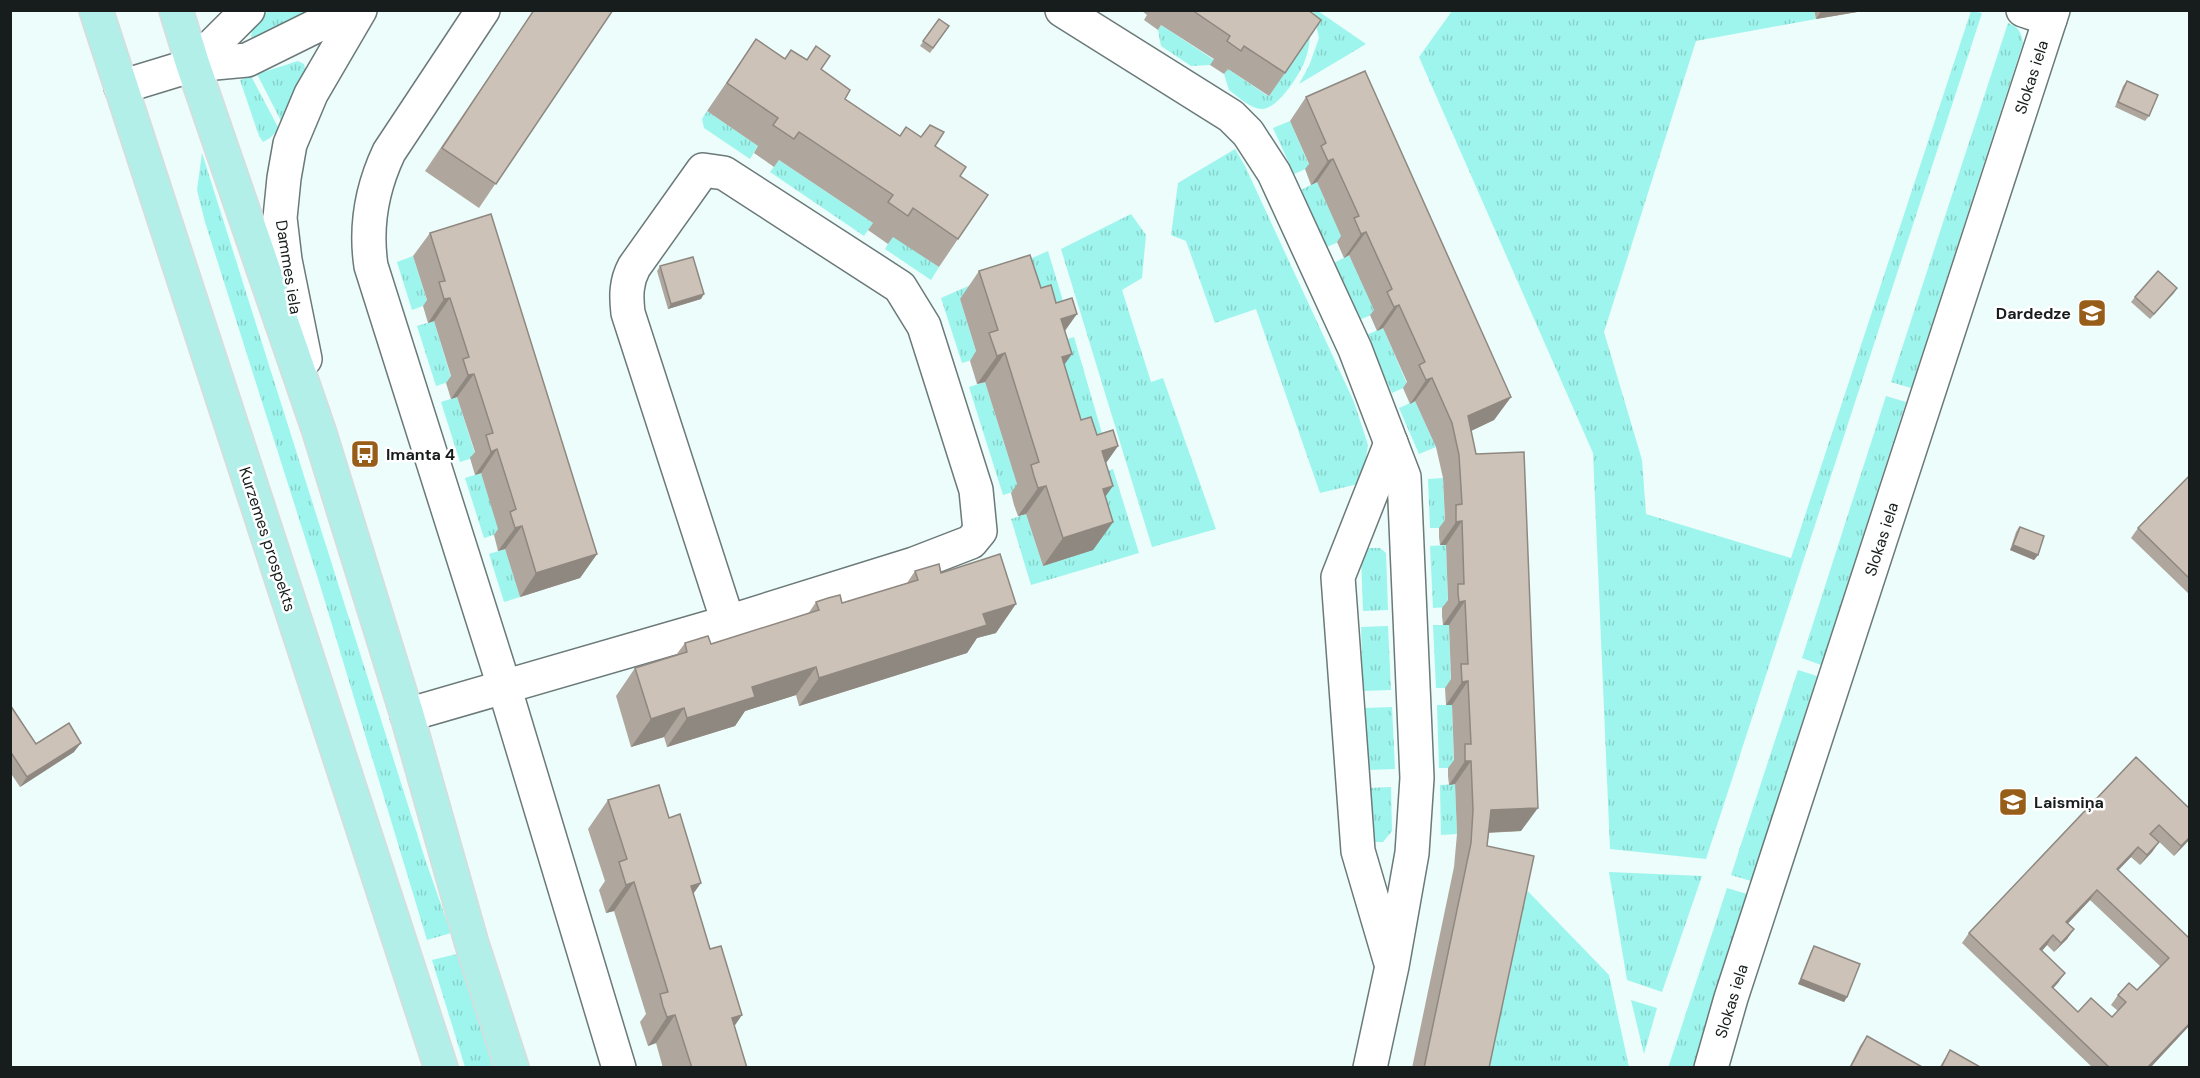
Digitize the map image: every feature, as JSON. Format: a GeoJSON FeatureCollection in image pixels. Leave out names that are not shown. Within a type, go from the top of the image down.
{"type":"FeatureCollection","features":[{"type":"Feature","properties":{"kind":"main road","name":"Kurzemes prospekts"},"geometry":{"type":"LineString","coordinates":[[96,10],[441,1068]]}},
{"type":"Feature","properties":{"kind":"main road"},"geometry":{"type":"LineString","coordinates":[[176,10],[319,431],[407,715],[471,941],[512,1068]]}},
{"type":"Feature","properties":{"kind":"street"},"geometry":{"type":"LineString","coordinates":[[193,65],[248,10]]}},
{"type":"Feature","properties":{"kind":"street"},"geometry":{"type":"LineString","coordinates":[[121,87],[193,65],[248,60],[326,21],[336,10]]}},
{"type":"Feature","properties":{"kind":"street","name":"Dammes iela"},"geometry":{"type":"LineString","coordinates":[[319,431],[285,260],[280,208],[290,144],[311,94],[360,10]]}},
{"type":"Feature","properties":{"kind":"street"},"geometry":{"type":"LineString","coordinates":[[483,10],[388,152],[380,170],[371,205],[368,249],[371,266],[504,686],[619,1068]]}},
{"type":"Feature","properties":{"kind":"street"},"geometry":{"type":"LineString","coordinates":[[1062,10],[1231,116],[1248,133],[1274,173],[1355,349],[1404,477],[1417,778],[1412,853],[1392,966],[1370,1068]]}},
{"type":"Feature","properties":{"kind":"street","name":"Slokas iela"},"geometry":{"type":"LineString","coordinates":[[1711,1068],[1731,998],[2042,14]]}},
{"type":"Feature","properties":{"kind":"street"},"geometry":{"type":"LineString","coordinates":[[407,715],[728,622],[914,564],[971,542],[980,531],[976,490],[924,326],[900,287],[724,173],[703,170],[634,267],[628,278],[626,294],[628,313],[728,622]]}},
{"type":"Feature","properties":{"kind":"street"},"geometry":{"type":"LineString","coordinates":[[1391,443],[1338,577],[1358,851],[1392,966]]}},
{"type":"Feature","properties":{"kind":"green space"},"geometry":{"type":"Polygon","coordinates":[[[268,11],[315,11],[259,38],[251,37],[252,30],[268,11]]]}},
{"type":"Feature","properties":{"kind":"green space"},"geometry":{"type":"Polygon","coordinates":[[[1313,11],[1318,11],[1366,44],[1299,84],[1309,66],[1319,38],[1313,11]]]}},
{"type":"Feature","properties":{"kind":"green space"},"geometry":{"type":"Polygon","coordinates":[[[1452,11],[1814,11],[1816,19],[1696,41],[1604,332],[1642,460],[1646,514],[1791,558],[1971,11],[1982,13],[1706,859],[1610,849],[1593,453],[1419,57],[1452,11]]]}},
{"type":"Feature","properties":{"kind":"green space"},"geometry":{"type":"Polygon","coordinates":[[[2008,23],[2019,30],[2023,43],[1911,388],[1891,382],[2008,23]]]}},
{"type":"Feature","properties":{"kind":"green space"},"geometry":{"type":"Polygon","coordinates":[[[1161,25],[1214,60],[1210,65],[1191,66],[1161,46],[1158,30],[1161,25]]]}},
{"type":"Feature","properties":{"kind":"green space"},"geometry":{"type":"Polygon","coordinates":[[[1310,32],[1308,52],[1301,69],[1286,92],[1274,104],[1267,108],[1257,108],[1229,90],[1224,74],[1228,69],[1268,96],[1310,32]]]}},
{"type":"Feature","properties":{"kind":"green space"},"geometry":{"type":"Polygon","coordinates":[[[298,61],[304,64],[306,72],[282,123],[257,74],[298,61]]]}},
{"type":"Feature","properties":{"kind":"green space"},"geometry":{"type":"Polygon","coordinates":[[[251,76],[279,129],[263,142],[240,80],[251,76]]]}},
{"type":"Feature","properties":{"kind":"green space"},"geometry":{"type":"Polygon","coordinates":[[[707,111],[758,146],[750,159],[704,128],[702,119],[707,111]]]}},
{"type":"Feature","properties":{"kind":"green space"},"geometry":{"type":"Polygon","coordinates":[[[1290,121],[1310,167],[1294,174],[1273,128],[1290,121]]]}},
{"type":"Feature","properties":{"kind":"green space"},"geometry":{"type":"Polygon","coordinates":[[[1235,149],[1245,166],[1354,402],[1368,445],[1362,483],[1320,493],[1256,309],[1215,323],[1186,241],[1171,235],[1178,183],[1235,149]]]}},
{"type":"Feature","properties":{"kind":"green space"},"geometry":{"type":"Polygon","coordinates":[[[202,153],[425,859],[451,933],[427,940],[320,585],[205,222],[197,190],[202,153]]]}},
{"type":"Feature","properties":{"kind":"green space"},"geometry":{"type":"Polygon","coordinates":[[[779,160],[873,223],[864,236],[770,172],[779,160]]]}},
{"type":"Feature","properties":{"kind":"green space"},"geometry":{"type":"Polygon","coordinates":[[[1317,182],[1343,240],[1327,247],[1301,190],[1317,182]]]}},
{"type":"Feature","properties":{"kind":"green space"},"geometry":{"type":"Polygon","coordinates":[[[1131,214],[1146,235],[1142,278],[1122,290],[1151,382],[1163,378],[1216,529],[1152,547],[1061,249],[1131,214]]]}},
{"type":"Feature","properties":{"kind":"green space"},"geometry":{"type":"Polygon","coordinates":[[[893,236],[939,267],[931,280],[885,249],[893,236]]]}},
{"type":"Feature","properties":{"kind":"green space"},"geometry":{"type":"Polygon","coordinates":[[[1048,251],[1069,321],[960,299],[978,358],[962,363],[941,298],[1048,251]]]}},
{"type":"Feature","properties":{"kind":"green space"},"geometry":{"type":"Polygon","coordinates":[[[1349,255],[1376,313],[1359,320],[1334,263],[1349,255]]]}},
{"type":"Feature","properties":{"kind":"green space"},"geometry":{"type":"Polygon","coordinates":[[[413,256],[428,304],[412,310],[397,262],[413,256]]]}},
{"type":"Feature","properties":{"kind":"green space"},"geometry":{"type":"Polygon","coordinates":[[[434,321],[452,381],[436,386],[417,326],[434,321]]]}},
{"type":"Feature","properties":{"kind":"green space"},"geometry":{"type":"Polygon","coordinates":[[[1383,328],[1408,386],[1392,393],[1366,335],[1383,328]]]}},
{"type":"Feature","properties":{"kind":"green space"},"geometry":{"type":"Polygon","coordinates":[[[1074,337],[1108,454],[1078,464],[1041,347],[1074,337]]]}},
{"type":"Feature","properties":{"kind":"green space"},"geometry":{"type":"Polygon","coordinates":[[[985,382],[1019,490],[1003,495],[969,387],[985,382]]]}},
{"type":"Feature","properties":{"kind":"green space"},"geometry":{"type":"Polygon","coordinates":[[[1886,396],[1906,402],[1821,665],[1802,658],[1886,396]]]}},
{"type":"Feature","properties":{"kind":"green space"},"geometry":{"type":"Polygon","coordinates":[[[457,397],[476,457],[460,462],[441,402],[457,397]]]}},
{"type":"Feature","properties":{"kind":"green space"},"geometry":{"type":"Polygon","coordinates":[[[1415,401],[1436,447],[1419,454],[1399,408],[1415,401]]]}},
{"type":"Feature","properties":{"kind":"green space"},"geometry":{"type":"Polygon","coordinates":[[[1113,469],[1139,553],[1031,585],[1011,519],[1026,514],[1043,566],[1083,479],[1113,469]]]}},
{"type":"Feature","properties":{"kind":"green space"},"geometry":{"type":"Polygon","coordinates":[[[481,473],[500,533],[484,538],[465,478],[481,473]]]}},
{"type":"Feature","properties":{"kind":"green space"},"geometry":{"type":"Polygon","coordinates":[[[1443,478],[1445,528],[1430,528],[1428,479],[1443,478]]]}},
{"type":"Feature","properties":{"kind":"green space"},"geometry":{"type":"Polygon","coordinates":[[[1446,545],[1448,607],[1433,608],[1430,546],[1446,545]]]}},
{"type":"Feature","properties":{"kind":"green space"},"geometry":{"type":"Polygon","coordinates":[[[1366,548],[1380,548],[1386,553],[1388,610],[1363,611],[1361,557],[1366,548]]]}},
{"type":"Feature","properties":{"kind":"green space"},"geometry":{"type":"Polygon","coordinates":[[[505,549],[520,597],[504,602],[489,554],[505,549]]]}},
{"type":"Feature","properties":{"kind":"green space"},"geometry":{"type":"Polygon","coordinates":[[[1433,625],[1449,625],[1451,688],[1436,688],[1433,625]]]}},
{"type":"Feature","properties":{"kind":"green space"},"geometry":{"type":"Polygon","coordinates":[[[1388,626],[1391,690],[1363,691],[1361,627],[1388,626]]]}},
{"type":"Feature","properties":{"kind":"green space"},"geometry":{"type":"Polygon","coordinates":[[[1798,670],[1817,676],[1751,881],[1731,875],[1798,670]]]}},
{"type":"Feature","properties":{"kind":"green space"},"geometry":{"type":"Polygon","coordinates":[[[1437,705],[1452,705],[1454,768],[1439,768],[1437,705]]]}},
{"type":"Feature","properties":{"kind":"green space"},"geometry":{"type":"Polygon","coordinates":[[[1392,707],[1395,769],[1366,770],[1364,708],[1392,707]]]}},
{"type":"Feature","properties":{"kind":"green space"},"geometry":{"type":"Polygon","coordinates":[[[1455,784],[1457,834],[1441,835],[1440,785],[1455,784]]]}},
{"type":"Feature","properties":{"kind":"green space"},"geometry":{"type":"Polygon","coordinates":[[[1391,787],[1392,831],[1383,842],[1375,842],[1370,836],[1368,788],[1391,787]]]}},
{"type":"Feature","properties":{"kind":"green space"},"geometry":{"type":"Polygon","coordinates":[[[1609,872],[1702,876],[1662,992],[1627,980],[1609,872]]]}},
{"type":"Feature","properties":{"kind":"green space"},"geometry":{"type":"Polygon","coordinates":[[[1517,880],[1609,975],[1629,1067],[1478,1068],[1517,880]]]}},
{"type":"Feature","properties":{"kind":"green space"},"geometry":{"type":"Polygon","coordinates":[[[1727,888],[1747,894],[1693,1067],[1668,1068],[1727,888]]]}},
{"type":"Feature","properties":{"kind":"green space"},"geometry":{"type":"Polygon","coordinates":[[[457,954],[493,1067],[465,1067],[432,960],[457,954]]]}},
{"type":"Feature","properties":{"kind":"green space"},"geometry":{"type":"Polygon","coordinates":[[[1631,1000],[1657,1008],[1644,1054],[1631,1000]]]}},
{"type":"Feature","properties":{"kind":"building"},"geometry":{"type":"Polygon","coordinates":[[[534,10],[613,10],[496,184],[442,148],[534,10]]]}},
{"type":"Feature","properties":{"kind":"building"},"geometry":{"type":"Polygon","coordinates":[[[1192,10],[1308,10],[1321,20],[1285,73],[1244,46],[1241,51],[1227,41],[1230,36],[1192,10]]]}},
{"type":"Feature","properties":{"kind":"building"},"geometry":{"type":"Polygon","coordinates":[[[939,19],[949,26],[933,48],[923,41],[939,19]]]}},
{"type":"Feature","properties":{"kind":"building"},"geometry":{"type":"Polygon","coordinates":[[[756,39],[785,59],[791,50],[807,60],[816,46],[830,56],[821,69],[850,90],[845,99],[900,136],[906,127],[921,137],[930,125],[944,132],[935,146],[966,167],[960,176],[988,195],[958,239],[913,208],[908,216],[888,202],[893,195],[799,132],[794,139],[773,125],[778,118],[727,83],[756,39]]]}},
{"type":"Feature","properties":{"kind":"building"},"geometry":{"type":"Polygon","coordinates":[[[1365,71],[1511,397],[1468,416],[1476,454],[1524,452],[1538,808],[1491,810],[1487,846],[1534,856],[1489,1068],[1424,1068],[1471,843],[1473,810],[1471,761],[1465,761],[1465,744],[1471,744],[1468,681],[1462,682],[1461,664],[1468,664],[1465,601],[1459,602],[1458,593],[1458,584],[1464,584],[1462,521],[1456,522],[1456,505],[1462,504],[1459,455],[1452,423],[1432,378],[1426,380],[1419,365],[1425,362],[1399,305],[1394,307],[1387,292],[1392,289],[1366,232],[1361,234],[1354,218],[1359,216],[1333,159],[1328,161],[1321,146],[1326,143],[1306,97],[1365,71]]]}},
{"type":"Feature","properties":{"kind":"building"},"geometry":{"type":"Polygon","coordinates":[[[2127,81],[2158,95],[2149,116],[2118,102],[2127,81]]]}},
{"type":"Feature","properties":{"kind":"building"},"geometry":{"type":"Polygon","coordinates":[[[491,214],[597,554],[536,573],[522,526],[515,528],[510,512],[516,509],[497,449],[491,452],[486,435],[493,433],[474,374],[468,375],[463,359],[469,357],[450,298],[444,299],[439,282],[445,281],[430,233],[491,214]]]}},
{"type":"Feature","properties":{"kind":"building"},"geometry":{"type":"Polygon","coordinates":[[[1030,255],[1041,288],[1051,285],[1056,303],[1072,298],[1077,314],[1061,319],[1072,354],[1062,357],[1081,420],[1091,417],[1097,435],[1113,430],[1118,446],[1102,451],[1113,486],[1103,489],[1113,522],[1063,538],[1046,486],[1038,488],[1034,476],[1031,465],[1039,462],[1005,353],[997,356],[989,333],[998,330],[979,271],[1030,255]]]}},
{"type":"Feature","properties":{"kind":"building"},"geometry":{"type":"Polygon","coordinates":[[[693,257],[704,294],[671,304],[660,266],[693,257]]]}},
{"type":"Feature","properties":{"kind":"building"},"geometry":{"type":"Polygon","coordinates":[[[2158,271],[2177,288],[2154,314],[2135,297],[2158,271]]]}},
{"type":"Feature","properties":{"kind":"building"},"geometry":{"type":"Polygon","coordinates":[[[2190,475],[2190,579],[2138,528],[2190,475]]]}},
{"type":"Feature","properties":{"kind":"building"},"geometry":{"type":"Polygon","coordinates":[[[2020,527],[2044,536],[2038,555],[2013,545],[2020,527]]]}},
{"type":"Feature","properties":{"kind":"building"},"geometry":{"type":"Polygon","coordinates":[[[1000,554],[1016,604],[983,614],[987,625],[819,678],[816,667],[752,687],[755,697],[687,718],[684,708],[651,719],[635,668],[687,652],[685,643],[708,636],[711,644],[819,610],[816,602],[828,598],[840,595],[842,603],[918,580],[915,571],[939,564],[941,573],[1000,554]]]}},
{"type":"Feature","properties":{"kind":"building"},"geometry":{"type":"Polygon","coordinates":[[[10,705],[36,744],[69,723],[81,743],[27,777],[10,751],[10,705]]]}},
{"type":"Feature","properties":{"kind":"building"},"geometry":{"type":"Polygon","coordinates":[[[2136,757],[2190,809],[2190,837],[2181,846],[2159,825],[2150,834],[2159,842],[2147,855],[2138,847],[2117,869],[2188,937],[2190,935],[2190,1023],[2147,1068],[2110,1068],[1969,933],[2136,757]],[[2097,890],[2066,922],[2074,929],[2061,943],[2053,935],[2040,949],[2065,973],[2052,987],[2078,1012],[2091,998],[2112,1017],[2126,1002],[2118,995],[2129,983],[2137,990],[2169,958],[2097,890]]]}},
{"type":"Feature","properties":{"kind":"building"},"geometry":{"type":"Polygon","coordinates":[[[659,785],[669,818],[680,814],[701,883],[691,886],[710,949],[721,946],[742,1015],[732,1018],[747,1068],[692,1068],[675,1015],[667,1017],[663,1006],[660,994],[668,992],[634,882],[626,885],[619,862],[627,859],[608,800],[659,785]]]}},
{"type":"Feature","properties":{"kind":"building"},"geometry":{"type":"Polygon","coordinates":[[[1814,946],[1860,964],[1847,997],[1801,979],[1814,946]]]}},
{"type":"Feature","properties":{"kind":"building"},"geometry":{"type":"Polygon","coordinates":[[[1867,1036],[1924,1068],[1850,1068],[1867,1036]]]}},
{"type":"Feature","properties":{"kind":"building"},"geometry":{"type":"Polygon","coordinates":[[[1950,1050],[1982,1068],[1941,1068],[1950,1050]]]}},
{"type":"Feature","properties":{"kind":"place","name":"Dardedze"},"geometry":{"type":"Point","coordinates":[2092,313]}},
{"type":"Feature","properties":{"kind":"place","name":"Imanta 4"},"geometry":{"type":"Point","coordinates":[365,454]}},
{"type":"Feature","properties":{"kind":"place","name":"Laismiņa"},"geometry":{"type":"Point","coordinates":[2013,802]}}]}
